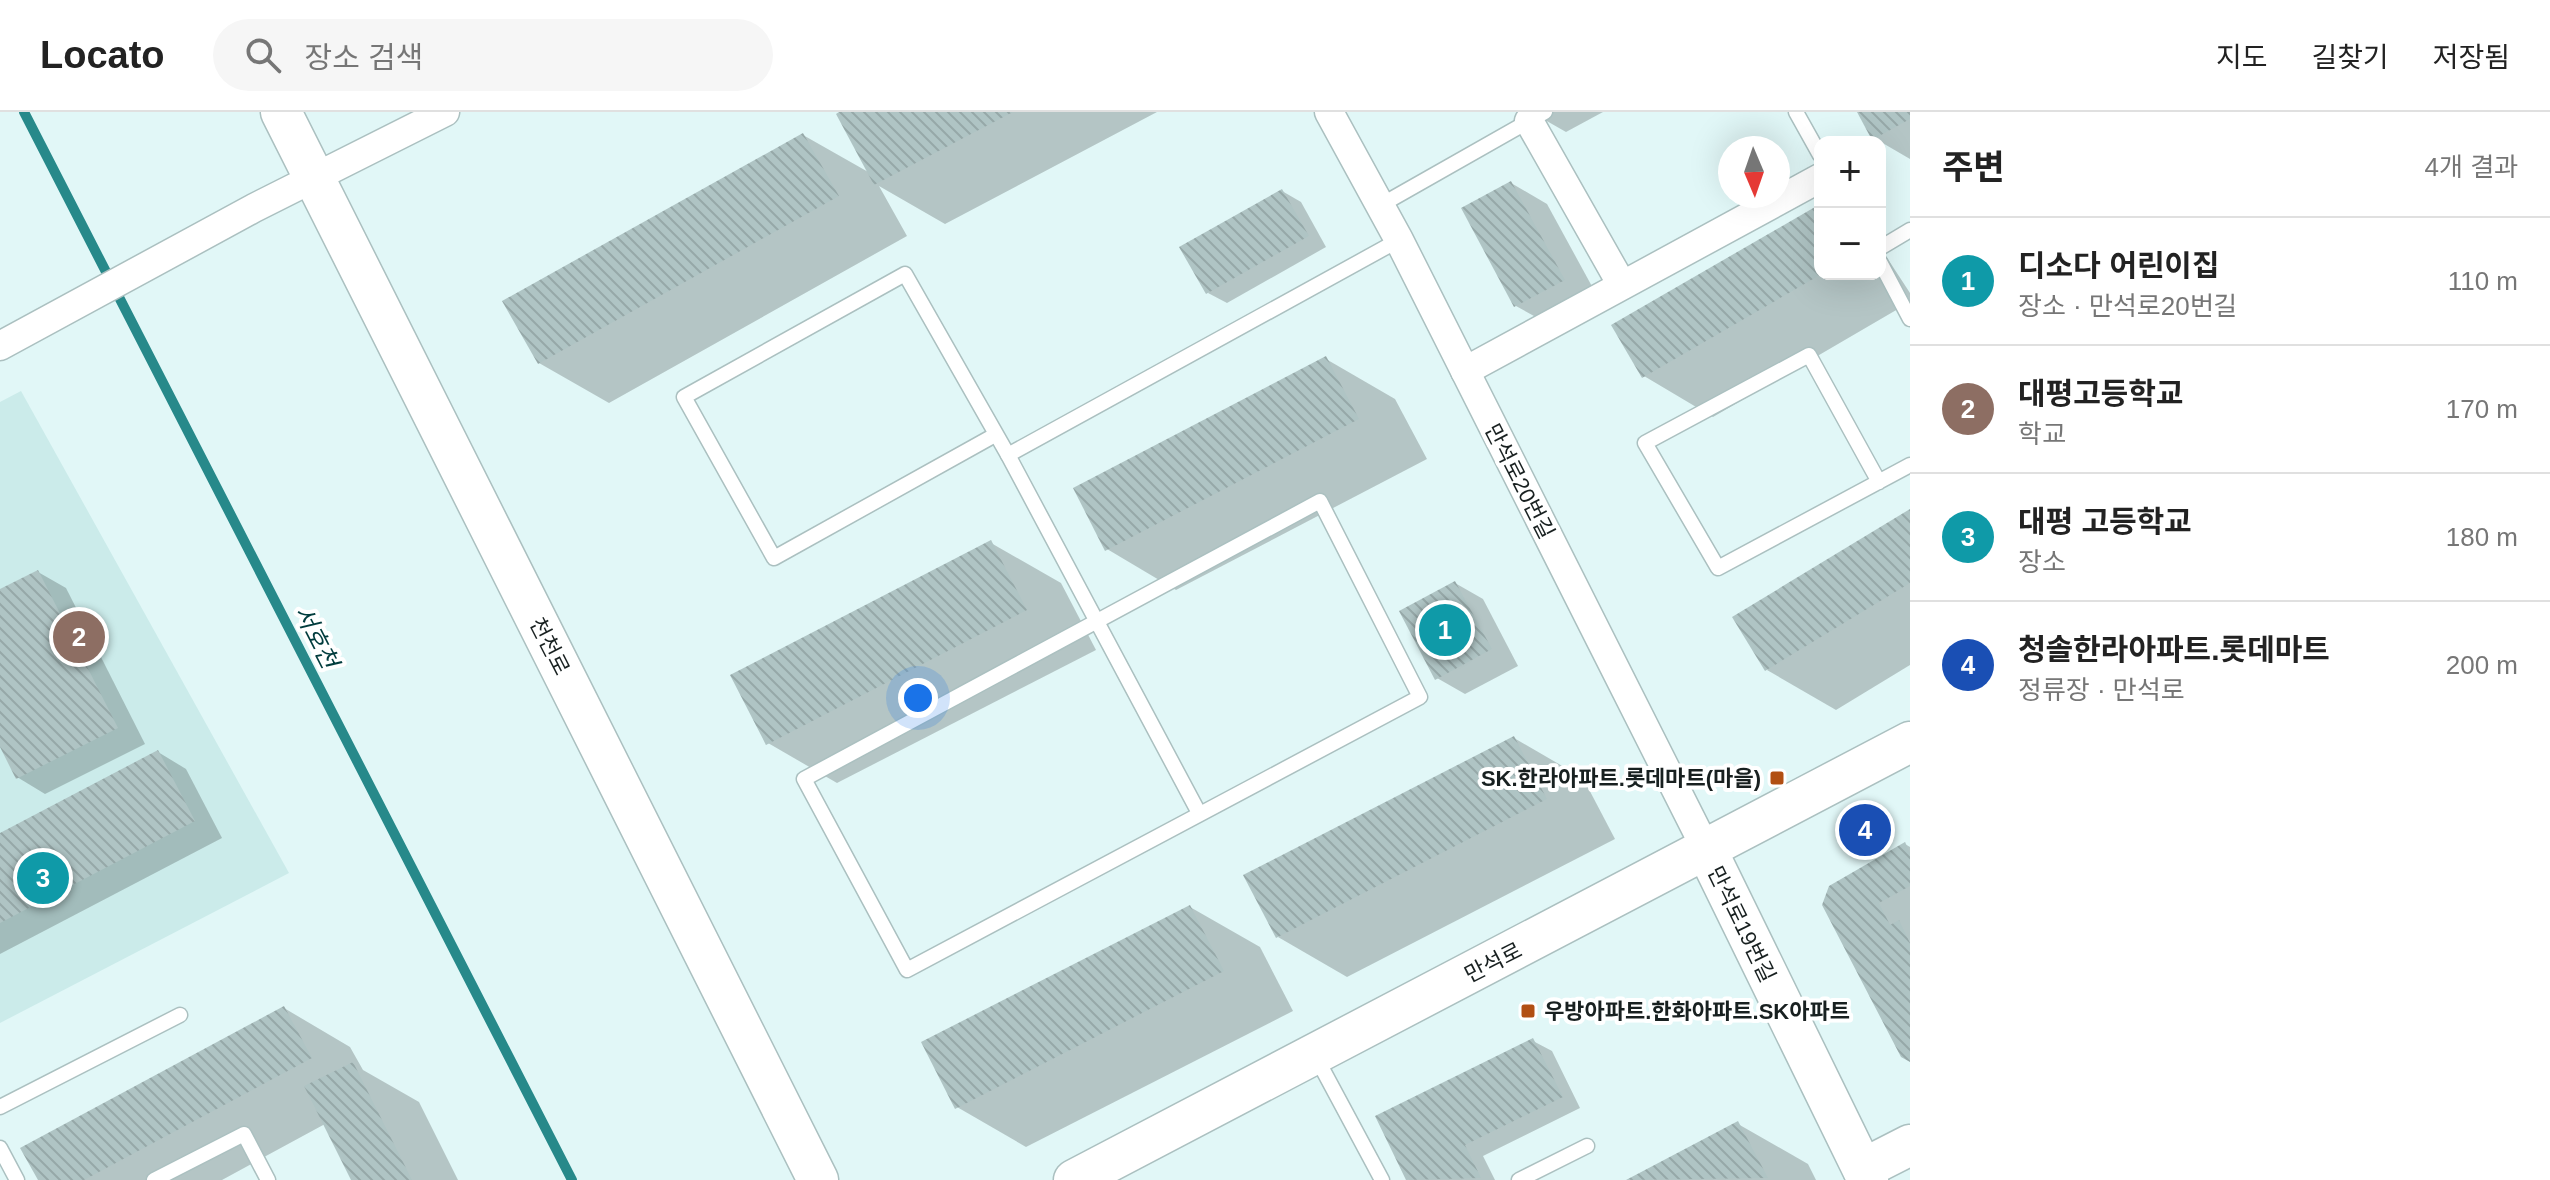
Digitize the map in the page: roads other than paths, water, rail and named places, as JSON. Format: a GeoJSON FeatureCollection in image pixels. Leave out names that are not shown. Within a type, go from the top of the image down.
{"type":"FeatureCollection","features":[{"type":"Feature","properties":{"kind":"street","name":"천천로"},"geometry":{"type":"LineString","coordinates":[[281,112],[818,1180]]}},
{"type":"Feature","properties":{"kind":"street"},"geometry":{"type":"LineString","coordinates":[[2,345],[315,177],[445,112]]}},
{"type":"Feature","properties":{"kind":"street","name":"만석로20번길"},"geometry":{"type":"LineString","coordinates":[[1329,112],[1399,240],[1707,851]]}},
{"type":"Feature","properties":{"kind":"street"},"geometry":{"type":"LineString","coordinates":[[1537,116],[1622,285]]}},
{"type":"Feature","properties":{"kind":"street"},"geometry":{"type":"LineString","coordinates":[[1465,371],[1814,181]]}},
{"type":"Feature","properties":{"kind":"street","name":"만석로"},"geometry":{"type":"LineString","coordinates":[[1074,1180],[1910,742]]}},
{"type":"Feature","properties":{"kind":"street","name":"만석로19번길"},"geometry":{"type":"LineString","coordinates":[[1707,851],[1866,1175],[1910,1145]]}},
{"type":"Feature","properties":{"kind":"lane"},"geometry":{"type":"LineString","coordinates":[[1796,112],[1814,144]]}},
{"type":"Feature","properties":{"kind":"lane"},"geometry":{"type":"LineString","coordinates":[[1381,205],[1537,116]]}},
{"type":"Feature","properties":{"kind":"lane"},"geometry":{"type":"LineString","coordinates":[[1886,244],[1910,230]]}},
{"type":"Feature","properties":{"kind":"lane"},"geometry":{"type":"LineString","coordinates":[[1008,455],[1399,240]]}},
{"type":"Feature","properties":{"kind":"lane"},"geometry":{"type":"LineString","coordinates":[[1886,273],[1910,319]]}},
{"type":"Feature","properties":{"kind":"lane"},"geometry":{"type":"LineString","coordinates":[[995,435],[774,558],[684,397],[905,274],[1008,455],[1199,813]]}},
{"type":"Feature","properties":{"kind":"lane"},"geometry":{"type":"LineString","coordinates":[[1879,482],[1809,355],[1645,443],[1718,568],[1879,482],[1910,465]]}},
{"type":"Feature","properties":{"kind":"lane"},"geometry":{"type":"LineString","coordinates":[[1320,501],[1420,697],[1199,813],[907,970],[804,779],[1320,501]]}},
{"type":"Feature","properties":{"kind":"lane"},"geometry":{"type":"LineString","coordinates":[[0,1107],[180,1015]]}},
{"type":"Feature","properties":{"kind":"lane"},"geometry":{"type":"LineString","coordinates":[[1315,1055],[1382,1180]]}},
{"type":"Feature","properties":{"kind":"lane"},"geometry":{"type":"LineString","coordinates":[[154,1180],[244,1134],[268,1180]]}},
{"type":"Feature","properties":{"kind":"lane"},"geometry":{"type":"LineString","coordinates":[[1519,1180],[1587,1146]]}},
{"type":"Feature","properties":{"kind":"lane"},"geometry":{"type":"LineString","coordinates":[[0,1148],[17,1180]]}},
{"type":"Feature","properties":{"kind":"waterway","name":"서호천"},"geometry":{"type":"LineString","coordinates":[[24,112],[572,1180]]}},
{"type":"Feature","properties":{"kind":"place","name":"디소다 어린이집"},"geometry":{"type":"Point","coordinates":[1445,630]}},
{"type":"Feature","properties":{"kind":"place","name":"대평고등학교"},"geometry":{"type":"Point","coordinates":[79,637]}},
{"type":"Feature","properties":{"kind":"place","name":"SK.한라아파트.롯데마트(마을)"},"geometry":{"type":"Point","coordinates":[1777,778]}},
{"type":"Feature","properties":{"kind":"place","name":"청솔한라아파트.롯데마트"},"geometry":{"type":"Point","coordinates":[1865,830]}},
{"type":"Feature","properties":{"kind":"place","name":"대평 고등학교"},"geometry":{"type":"Point","coordinates":[43,878]}},
{"type":"Feature","properties":{"kind":"place","name":"우방아파트.한화아파트.SK아파트"},"geometry":{"type":"Point","coordinates":[1528,1011]}}]}
